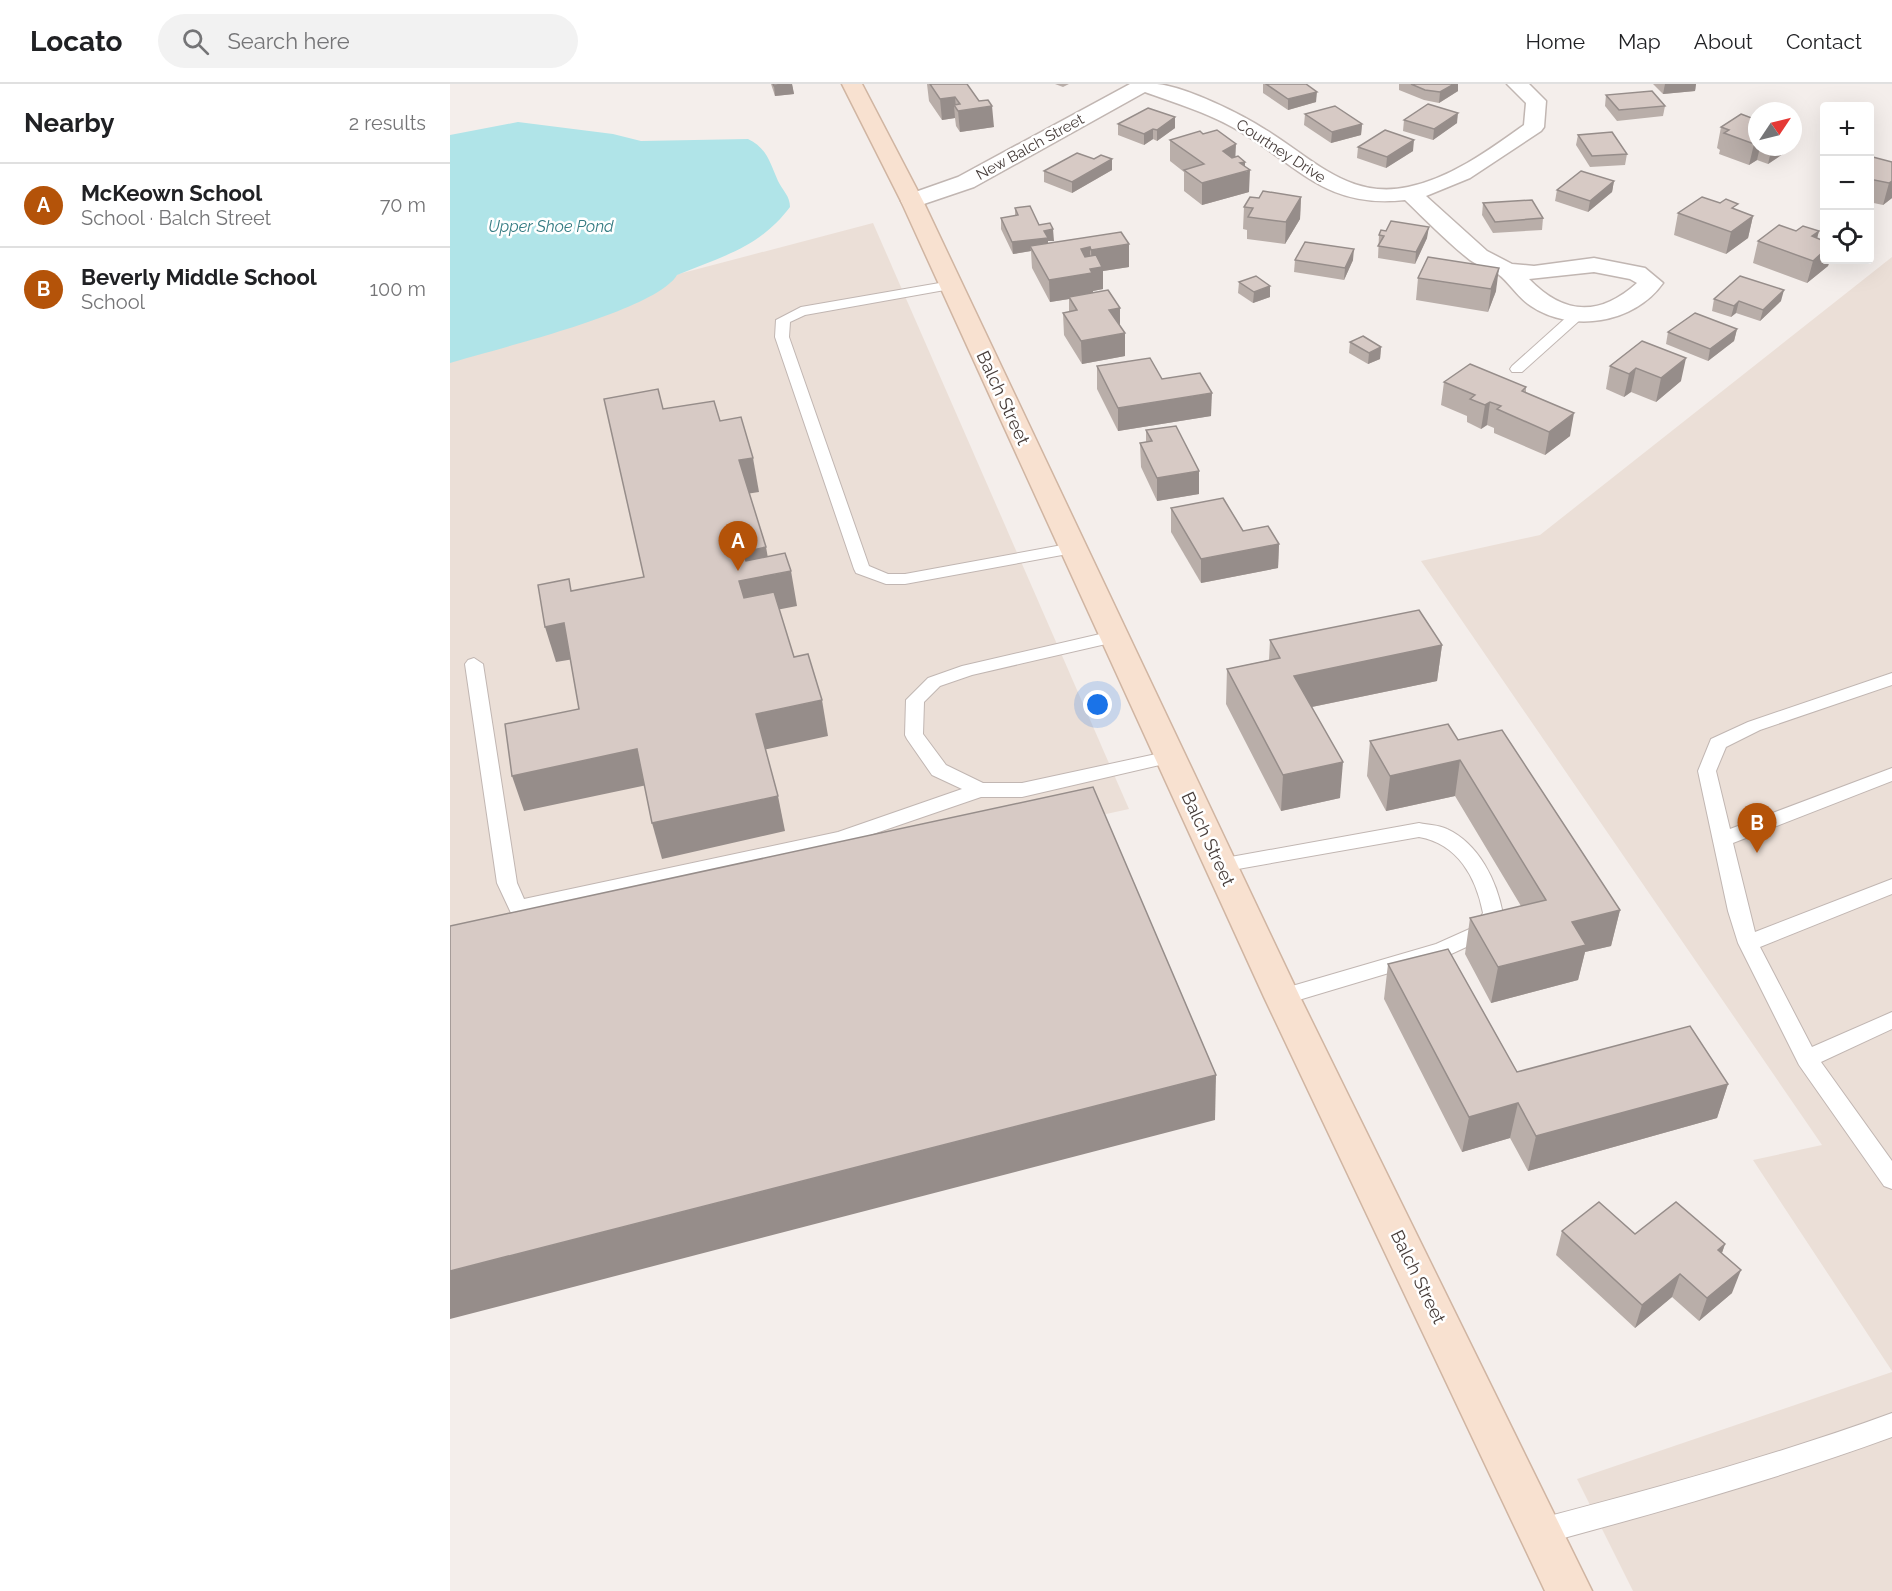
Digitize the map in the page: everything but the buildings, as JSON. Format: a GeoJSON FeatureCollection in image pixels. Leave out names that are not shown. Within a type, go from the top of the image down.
{"type":"FeatureCollection","features":[{"type":"Feature","properties":{"kind":"street","name":"Balch Street"},"geometry":{"type":"LineString","coordinates":[[852,84],[912,201],[1282,997],[1569,1591]]}},
{"type":"Feature","properties":{"kind":"street","name":"Courtney Drive"},"geometry":{"type":"LineString","coordinates":[[1144,85],[1218,111],[1253,130],[1327,182],[1352,193],[1382,197],[1411,194],[1445,183],[1508,147],[1534,127],[1536,101],[1517,84]]}},
{"type":"Feature","properties":{"kind":"street","name":"New Balch Street"},"geometry":{"type":"LineString","coordinates":[[912,201],[966,183],[1144,85]]}},
{"type":"Feature","properties":{"kind":"street"},"geometry":{"type":"LineString","coordinates":[[1411,194],[1479,256],[1507,270],[1539,301],[1575,317],[1601,313],[1634,300],[1651,282],[1637,273],[1594,265],[1534,273],[1507,270]]}},
{"type":"Feature","properties":{"kind":"lane"},"geometry":{"type":"LineString","coordinates":[[951,285],[801,311],[783,320],[782,337],[862,569],[886,579],[905,579],[1073,548]]}},
{"type":"Feature","properties":{"kind":"lane"},"geometry":{"type":"LineString","coordinates":[[1517,369],[1575,317]]}},
{"type":"Feature","properties":{"kind":"lane"},"geometry":{"type":"LineString","coordinates":[[981,790],[939,770],[914,735],[915,700],[934,681],[968,670],[1113,637]]}},
{"type":"Feature","properties":{"kind":"lane"},"geometry":{"type":"LineString","coordinates":[[474,664],[507,883],[518,908],[841,838],[981,790],[1022,790],[1170,757]]}},
{"type":"Feature","properties":{"kind":"lane"},"geometry":{"type":"LineString","coordinates":[[1889,1170],[1807,1059],[1748,943],[1707,771],[1718,743],[1754,726],[1892,679]]}},
{"type":"Feature","properties":{"kind":"lane"},"geometry":{"type":"LineString","coordinates":[[1722,840],[1892,774]]}},
{"type":"Feature","properties":{"kind":"lane"},"geometry":{"type":"LineString","coordinates":[[1221,865],[1419,830],[1440,834],[1461,848],[1478,870],[1486,888],[1492,914],[1481,932],[1442,950],[1282,997]]}},
{"type":"Feature","properties":{"kind":"lane"},"geometry":{"type":"LineString","coordinates":[[1748,943],[1892,886]]}},
{"type":"Feature","properties":{"kind":"lane"},"geometry":{"type":"LineString","coordinates":[[1807,1059],[1892,1020]]}},
{"type":"Feature","properties":{"kind":"lane"},"geometry":{"type":"LineString","coordinates":[[1542,1531],[1706,1487],[1812,1455],[1892,1425]]}},
{"type":"Feature","properties":{"kind":"shaded area"},"geometry":{"type":"Polygon","coordinates":[[[873,223],[1129,809],[450,958],[450,334],[873,223]]]}},
{"type":"Feature","properties":{"kind":"shaded area"},"geometry":{"type":"Polygon","coordinates":[[[1892,257],[1892,1371],[1753,1160],[1822,1145],[1421,561],[1540,535],[1892,257]]]}},
{"type":"Feature","properties":{"kind":"shaded area"},"geometry":{"type":"Polygon","coordinates":[[[1892,1372],[1892,1591],[1633,1591],[1577,1479],[1892,1372]]]}},
{"type":"Feature","properties":{"kind":"water","name":"Upper Shoe Pond"},"geometry":{"type":"Polygon","coordinates":[[[518,122],[613,134],[641,141],[748,139],[760,147],[767,157],[788,197],[790,207],[778,221],[753,242],[677,275],[663,289],[639,302],[572,327],[450,363],[450,135],[518,122]]]}},
{"type":"Feature","properties":{"kind":"place","name":"McKeown School"},"geometry":{"type":"Point","coordinates":[738,571]}},
{"type":"Feature","properties":{"kind":"place","name":"Beverly Middle School"},"geometry":{"type":"Point","coordinates":[1757,853]}}]}
